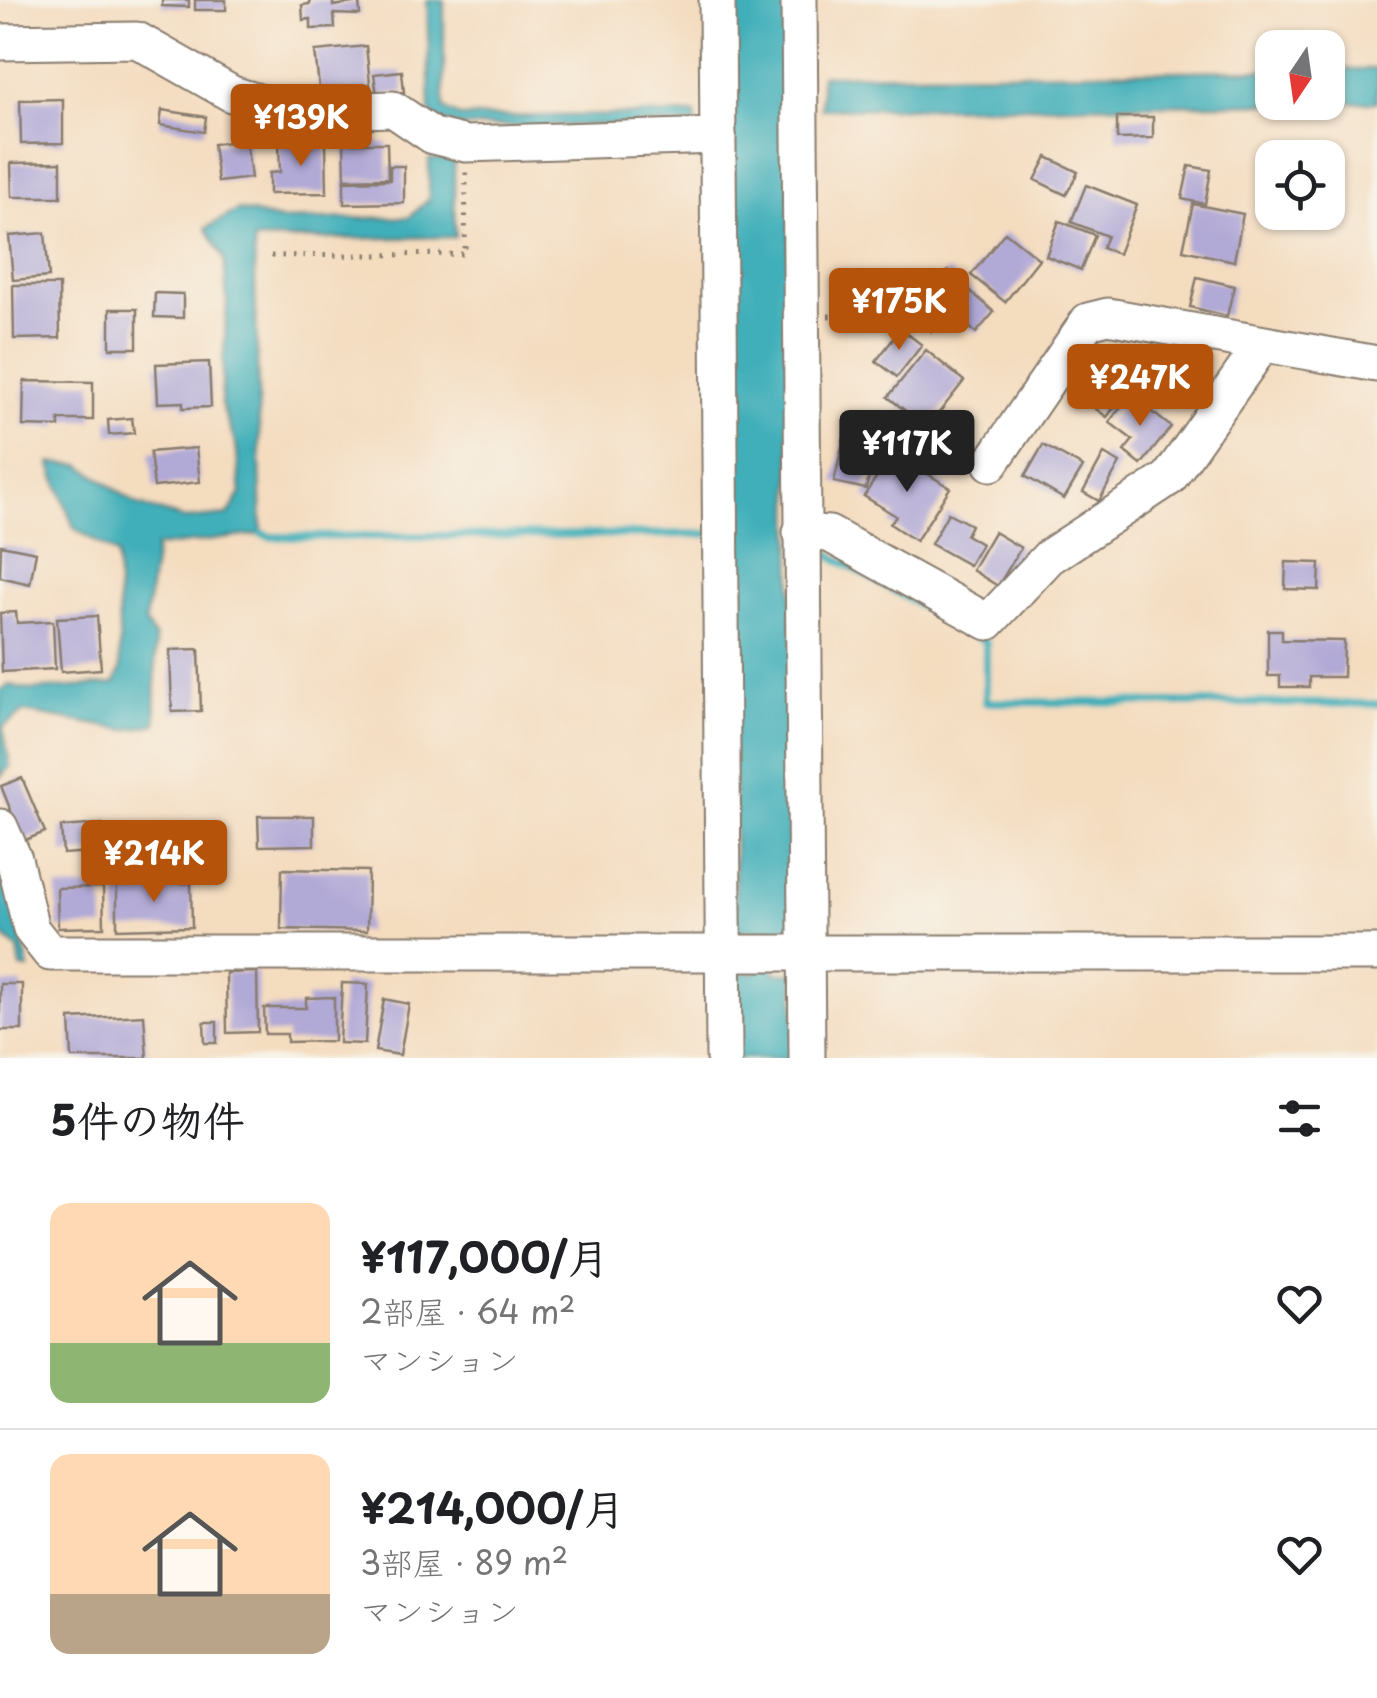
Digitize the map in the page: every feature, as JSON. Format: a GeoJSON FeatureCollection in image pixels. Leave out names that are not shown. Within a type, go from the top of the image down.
{"type":"FeatureCollection","features":[{"type":"Feature","properties":{"kind":"street"},"geometry":{"type":"LineString","coordinates":[[717,0],[718,136],[765,952],[807,1058]]}},
{"type":"Feature","properties":{"kind":"street"},"geometry":{"type":"LineString","coordinates":[[724,1058],[765,952],[801,532],[799,0]]}},
{"type":"Feature","properties":{"kind":"street"},"geometry":{"type":"LineString","coordinates":[[0,42],[137,40],[246,99],[292,112],[393,109],[433,136],[466,144],[718,136]]}},
{"type":"Feature","properties":{"kind":"street"},"geometry":{"type":"LineString","coordinates":[[991,464],[1088,322],[1108,316],[1377,364]]}},
{"type":"Feature","properties":{"kind":"street"},"geometry":{"type":"LineString","coordinates":[[801,532],[829,534],[988,622],[1049,557],[1169,478],[1262,345]]}},
{"type":"Feature","properties":{"kind":"street"},"geometry":{"type":"LineString","coordinates":[[0,827],[14,859],[31,929],[50,953],[1377,953]]}},
{"type":"Feature","properties":{"kind":"path"},"geometry":{"type":"LineString","coordinates":[[271,256],[465,254],[466,144]]}},
{"type":"Feature","properties":{"kind":"path"},"geometry":{"type":"LineString","coordinates":[[800,315],[898,316],[937,332]]}},
{"type":"Feature","properties":{"kind":"water"},"geometry":{"type":"Polygon","coordinates":[[[427,0],[444,0],[444,109],[460,117],[695,114],[696,124],[459,127],[436,119],[430,111],[427,0]]]}},
{"type":"Feature","properties":{"kind":"water"},"geometry":{"type":"Polygon","coordinates":[[[729,0],[788,0],[794,930],[773,931],[774,973],[795,973],[795,1058],[736,1058],[735,973],[757,972],[756,931],[735,930],[729,0]]]}},
{"type":"Feature","properties":{"kind":"water"},"geometry":{"type":"Polygon","coordinates":[[[1345,69],[1377,69],[1377,102],[1345,102],[1345,69]]]}},
{"type":"Feature","properties":{"kind":"water"},"geometry":{"type":"Polygon","coordinates":[[[1255,70],[1255,104],[821,109],[821,75],[1255,70]]]}},
{"type":"Feature","properties":{"kind":"water"},"geometry":{"type":"Polygon","coordinates":[[[429,159],[454,159],[455,237],[254,240],[262,534],[156,547],[145,623],[155,638],[156,724],[126,730],[24,712],[3,727],[10,766],[0,777],[0,690],[10,685],[31,690],[114,684],[120,670],[117,555],[74,528],[50,463],[81,465],[138,505],[185,519],[228,515],[241,493],[236,444],[221,404],[227,302],[224,259],[206,228],[238,210],[280,220],[410,217],[429,199],[429,159]]]}},
{"type":"Feature","properties":{"kind":"water"},"geometry":{"type":"Polygon","coordinates":[[[0,861],[8,879],[29,969],[21,968],[18,949],[0,933],[0,861]]]}},
{"type":"Feature","properties":{"kind":"building"},"geometry":{"type":"Polygon","coordinates":[[[162,0],[189,0],[189,7],[162,6],[162,0]]]}},
{"type":"Feature","properties":{"kind":"building"},"geometry":{"type":"Polygon","coordinates":[[[195,0],[226,0],[226,10],[195,10],[195,0]]]}},
{"type":"Feature","properties":{"kind":"building"},"geometry":{"type":"Polygon","coordinates":[[[309,0],[333,0],[333,6],[359,2],[360,15],[334,14],[335,28],[311,29],[311,19],[303,20],[302,5],[310,4],[309,0]]]}},
{"type":"Feature","properties":{"kind":"building"},"geometry":{"type":"Polygon","coordinates":[[[366,46],[371,92],[320,97],[315,51],[366,46]]]}},
{"type":"Feature","properties":{"kind":"building"},"geometry":{"type":"Polygon","coordinates":[[[402,71],[404,92],[377,95],[374,74],[402,71]]]}},
{"type":"Feature","properties":{"kind":"building"},"geometry":{"type":"Polygon","coordinates":[[[63,99],[63,143],[21,144],[20,100],[63,99]]]}},
{"type":"Feature","properties":{"kind":"building"},"geometry":{"type":"Polygon","coordinates":[[[162,110],[206,117],[204,132],[160,125],[162,110]]]}},
{"type":"Feature","properties":{"kind":"building"},"geometry":{"type":"Polygon","coordinates":[[[1117,117],[1153,117],[1153,138],[1117,139],[1117,117]]]}},
{"type":"Feature","properties":{"kind":"building"},"geometry":{"type":"Polygon","coordinates":[[[246,140],[251,178],[218,182],[213,144],[246,140]]]}},
{"type":"Feature","properties":{"kind":"building"},"geometry":{"type":"Polygon","coordinates":[[[326,142],[327,193],[269,194],[269,173],[280,172],[279,143],[326,142]]]}},
{"type":"Feature","properties":{"kind":"building"},"geometry":{"type":"Polygon","coordinates":[[[344,143],[387,143],[388,178],[345,179],[344,143]]]}},
{"type":"Feature","properties":{"kind":"building"},"geometry":{"type":"Polygon","coordinates":[[[1047,157],[1078,172],[1066,195],[1035,180],[1047,157]]]}},
{"type":"Feature","properties":{"kind":"building"},"geometry":{"type":"Polygon","coordinates":[[[61,162],[61,197],[12,197],[11,163],[61,162]]]}},
{"type":"Feature","properties":{"kind":"building"},"geometry":{"type":"Polygon","coordinates":[[[390,166],[404,166],[404,203],[344,204],[344,181],[390,180],[390,166]]]}},
{"type":"Feature","properties":{"kind":"building"},"geometry":{"type":"Polygon","coordinates":[[[1189,166],[1211,170],[1205,204],[1182,199],[1189,166]]]}},
{"type":"Feature","properties":{"kind":"building"},"geometry":{"type":"Polygon","coordinates":[[[1086,185],[1137,205],[1118,254],[1102,248],[1107,236],[1071,222],[1086,185]]]}},
{"type":"Feature","properties":{"kind":"building"},"geometry":{"type":"Polygon","coordinates":[[[1193,204],[1243,214],[1234,261],[1183,250],[1193,204]]]}},
{"type":"Feature","properties":{"kind":"building"},"geometry":{"type":"Polygon","coordinates":[[[1059,221],[1095,235],[1081,270],[1046,256],[1059,221]]]}},
{"type":"Feature","properties":{"kind":"building"},"geometry":{"type":"Polygon","coordinates":[[[1005,232],[1039,259],[1005,302],[971,275],[1005,232]]]}},
{"type":"Feature","properties":{"kind":"building"},"geometry":{"type":"Polygon","coordinates":[[[45,233],[49,277],[13,280],[9,236],[45,233]]]}},
{"type":"Feature","properties":{"kind":"building"},"geometry":{"type":"Polygon","coordinates":[[[948,271],[994,312],[976,333],[946,307],[933,322],[916,307],[948,271]]]}},
{"type":"Feature","properties":{"kind":"building"},"geometry":{"type":"Polygon","coordinates":[[[1197,277],[1234,286],[1227,316],[1190,307],[1197,277]]]}},
{"type":"Feature","properties":{"kind":"building"},"geometry":{"type":"Polygon","coordinates":[[[13,285],[59,285],[60,338],[14,339],[13,285]]]}},
{"type":"Feature","properties":{"kind":"building"},"geometry":{"type":"Polygon","coordinates":[[[155,293],[183,294],[183,318],[154,317],[155,293]]]}},
{"type":"Feature","properties":{"kind":"building"},"geometry":{"type":"Polygon","coordinates":[[[110,309],[137,309],[137,348],[110,348],[110,309]]]}},
{"type":"Feature","properties":{"kind":"building"},"geometry":{"type":"Polygon","coordinates":[[[901,329],[922,345],[897,377],[876,361],[901,329]]]}},
{"type":"Feature","properties":{"kind":"building"},"geometry":{"type":"Polygon","coordinates":[[[926,350],[964,381],[927,428],[888,397],[926,350]]]}},
{"type":"Feature","properties":{"kind":"building"},"geometry":{"type":"Polygon","coordinates":[[[209,362],[211,407],[183,408],[183,402],[158,403],[156,364],[209,362]]]}},
{"type":"Feature","properties":{"kind":"building"},"geometry":{"type":"Polygon","coordinates":[[[24,381],[93,382],[93,420],[59,420],[59,427],[23,426],[24,381]]]}},
{"type":"Feature","properties":{"kind":"building"},"geometry":{"type":"Polygon","coordinates":[[[1101,388],[1119,401],[1107,417],[1089,404],[1101,388]]]}},
{"type":"Feature","properties":{"kind":"building"},"geometry":{"type":"Polygon","coordinates":[[[1131,395],[1171,427],[1141,465],[1124,451],[1133,440],[1109,422],[1131,395]]]}},
{"type":"Feature","properties":{"kind":"building"},"geometry":{"type":"Polygon","coordinates":[[[856,416],[881,422],[866,489],[834,482],[844,438],[851,439],[856,416]]]}},
{"type":"Feature","properties":{"kind":"building"},"geometry":{"type":"Polygon","coordinates":[[[132,418],[134,433],[109,435],[108,420],[132,418]]]}},
{"type":"Feature","properties":{"kind":"building"},"geometry":{"type":"Polygon","coordinates":[[[1043,445],[1083,467],[1064,499],[1025,476],[1043,445]]]}},
{"type":"Feature","properties":{"kind":"building"},"geometry":{"type":"Polygon","coordinates":[[[196,448],[200,482],[154,487],[150,452],[196,448]]]}},
{"type":"Feature","properties":{"kind":"building"},"geometry":{"type":"Polygon","coordinates":[[[893,452],[950,488],[916,541],[890,524],[896,516],[864,496],[893,452]]]}},
{"type":"Feature","properties":{"kind":"building"},"geometry":{"type":"Polygon","coordinates":[[[1104,454],[1120,463],[1099,501],[1083,492],[1104,454]]]}},
{"type":"Feature","properties":{"kind":"building"},"geometry":{"type":"Polygon","coordinates":[[[948,513],[971,525],[966,535],[981,544],[969,565],[931,544],[948,513]]]}},
{"type":"Feature","properties":{"kind":"building"},"geometry":{"type":"Polygon","coordinates":[[[994,532],[1021,548],[998,586],[972,570],[994,532]]]}},
{"type":"Feature","properties":{"kind":"building"},"geometry":{"type":"Polygon","coordinates":[[[1,545],[36,552],[30,584],[0,577],[1,545]]]}},
{"type":"Feature","properties":{"kind":"building"},"geometry":{"type":"Polygon","coordinates":[[[1286,562],[1320,563],[1319,590],[1285,589],[1286,562]]]}},
{"type":"Feature","properties":{"kind":"building"},"geometry":{"type":"Polygon","coordinates":[[[16,612],[17,623],[53,621],[55,669],[2,672],[0,613],[16,612]]]}},
{"type":"Feature","properties":{"kind":"building"},"geometry":{"type":"Polygon","coordinates":[[[97,616],[101,669],[61,672],[57,618],[97,616]]]}},
{"type":"Feature","properties":{"kind":"building"},"geometry":{"type":"Polygon","coordinates":[[[1268,630],[1282,630],[1282,640],[1344,641],[1343,677],[1309,677],[1309,687],[1280,687],[1280,676],[1268,676],[1268,630]]]}},
{"type":"Feature","properties":{"kind":"building"},"geometry":{"type":"Polygon","coordinates":[[[199,649],[201,711],[172,712],[170,650],[199,649]]]}},
{"type":"Feature","properties":{"kind":"building"},"geometry":{"type":"Polygon","coordinates":[[[22,778],[45,832],[23,841],[1,786],[22,778]]]}},
{"type":"Feature","properties":{"kind":"building"},"geometry":{"type":"Polygon","coordinates":[[[258,816],[314,816],[314,845],[259,846],[258,816]]]}},
{"type":"Feature","properties":{"kind":"building"},"geometry":{"type":"Polygon","coordinates":[[[102,824],[105,851],[63,854],[61,827],[102,824]]]}},
{"type":"Feature","properties":{"kind":"building"},"geometry":{"type":"Polygon","coordinates":[[[282,869],[368,871],[367,931],[281,929],[282,869]]]}},
{"type":"Feature","properties":{"kind":"building"},"geometry":{"type":"Polygon","coordinates":[[[151,876],[151,884],[191,883],[192,927],[117,929],[117,885],[130,885],[129,877],[151,876]]]}},
{"type":"Feature","properties":{"kind":"building"},"geometry":{"type":"Polygon","coordinates":[[[103,887],[104,927],[58,928],[57,888],[103,887]]]}},
{"type":"Feature","properties":{"kind":"building"},"geometry":{"type":"Polygon","coordinates":[[[257,972],[258,1032],[227,1033],[226,973],[257,972]]]}},
{"type":"Feature","properties":{"kind":"building"},"geometry":{"type":"Polygon","coordinates":[[[342,983],[368,984],[365,1044],[339,1043],[342,983]]]}},
{"type":"Feature","properties":{"kind":"building"},"geometry":{"type":"Polygon","coordinates":[[[0,984],[22,984],[22,1030],[0,1030],[0,984]]]}},
{"type":"Feature","properties":{"kind":"building"},"geometry":{"type":"Polygon","coordinates":[[[334,997],[334,1041],[287,1042],[287,1034],[265,1034],[264,1008],[306,1008],[306,998],[334,997]]]}},
{"type":"Feature","properties":{"kind":"building"},"geometry":{"type":"Polygon","coordinates":[[[384,999],[409,1004],[400,1055],[375,1051],[384,999]]]}},
{"type":"Feature","properties":{"kind":"building"},"geometry":{"type":"Polygon","coordinates":[[[144,1015],[147,1058],[72,1058],[70,1019],[144,1015]]]}},
{"type":"Feature","properties":{"kind":"building"},"geometry":{"type":"Polygon","coordinates":[[[204,1022],[217,1022],[217,1043],[205,1043],[204,1022]]]}},
{"type":"Feature","properties":{"kind":"waterway"},"geometry":{"type":"LineString","coordinates":[[262,534],[707,534]]}},
{"type":"Feature","properties":{"kind":"waterway"},"geometry":{"type":"LineString","coordinates":[[821,550],[986,642],[986,702],[1377,704]]}}]}
